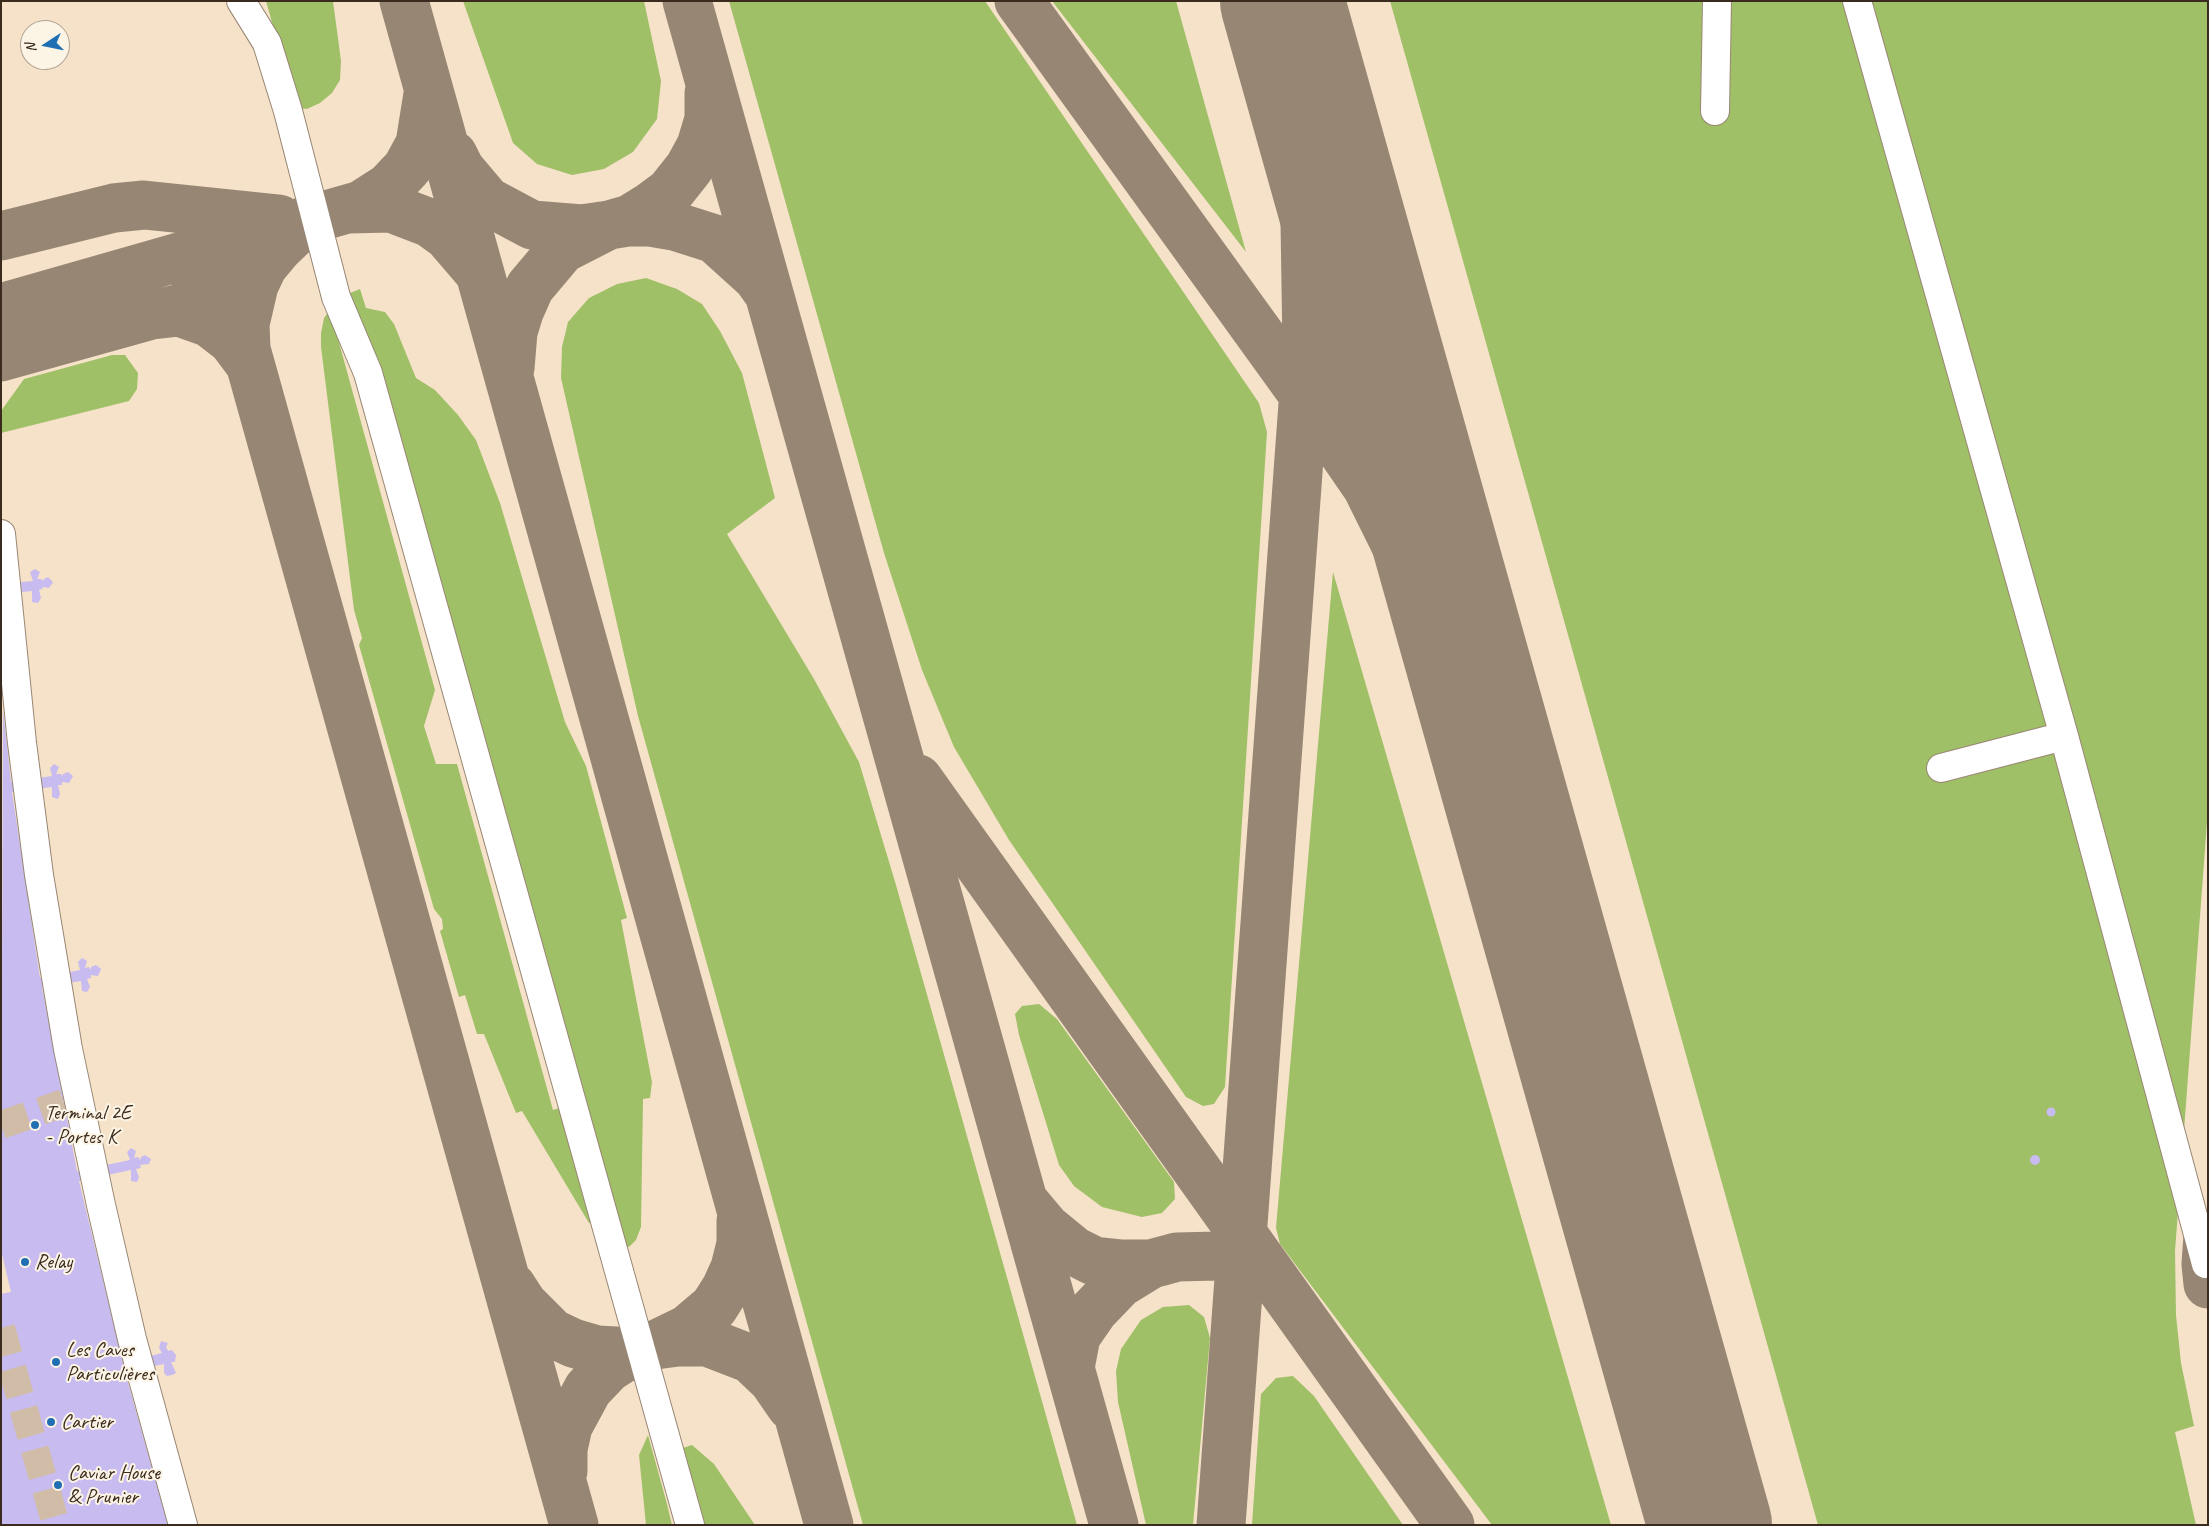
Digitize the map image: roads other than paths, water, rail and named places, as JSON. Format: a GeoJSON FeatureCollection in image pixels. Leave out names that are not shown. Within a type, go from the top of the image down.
{"type":"FeatureCollection","features":[{"type":"Feature","properties":{"kind":"lane"},"geometry":{"type":"LineString","coordinates":[[241,1],[267,43],[288,111],[336,298],[368,373],[690,1525]]}},
{"type":"Feature","properties":{"kind":"lane"},"geometry":{"type":"LineString","coordinates":[[1715,111],[1717,1]]}},
{"type":"Feature","properties":{"kind":"lane"},"geometry":{"type":"LineString","coordinates":[[1857,1],[2064,736],[2206,1264]]}},
{"type":"Feature","properties":{"kind":"lane"},"geometry":{"type":"LineString","coordinates":[[1,534],[22,743],[38,876],[71,1101],[132,1339],[184,1525]]}},
{"type":"Feature","properties":{"kind":"lane"},"geometry":{"type":"LineString","coordinates":[[1941,768],[2064,736]]}},
{"type":"Feature","properties":{"kind":"tunnel"},"geometry":{"type":"LineString","coordinates":[[1,1125],[64,1103]]}},
{"type":"Feature","properties":{"kind":"tunnel"},"geometry":{"type":"LineString","coordinates":[[1,1328],[56,1525]]}},
{"type":"Feature","properties":{"kind":"place","name":"Terminal 2E - Portes K"},"geometry":{"type":"Point","coordinates":[35,1125]}},
{"type":"Feature","properties":{"kind":"place","name":"Relay"},"geometry":{"type":"Point","coordinates":[25,1262]}},
{"type":"Feature","properties":{"kind":"place","name":"Les Caves Particulières"},"geometry":{"type":"Point","coordinates":[56,1362]}},
{"type":"Feature","properties":{"kind":"place","name":"Cartier"},"geometry":{"type":"Point","coordinates":[51,1422]}},
{"type":"Feature","properties":{"kind":"place","name":"Caviar House & Prunier"},"geometry":{"type":"Point","coordinates":[58,1485]}}]}
